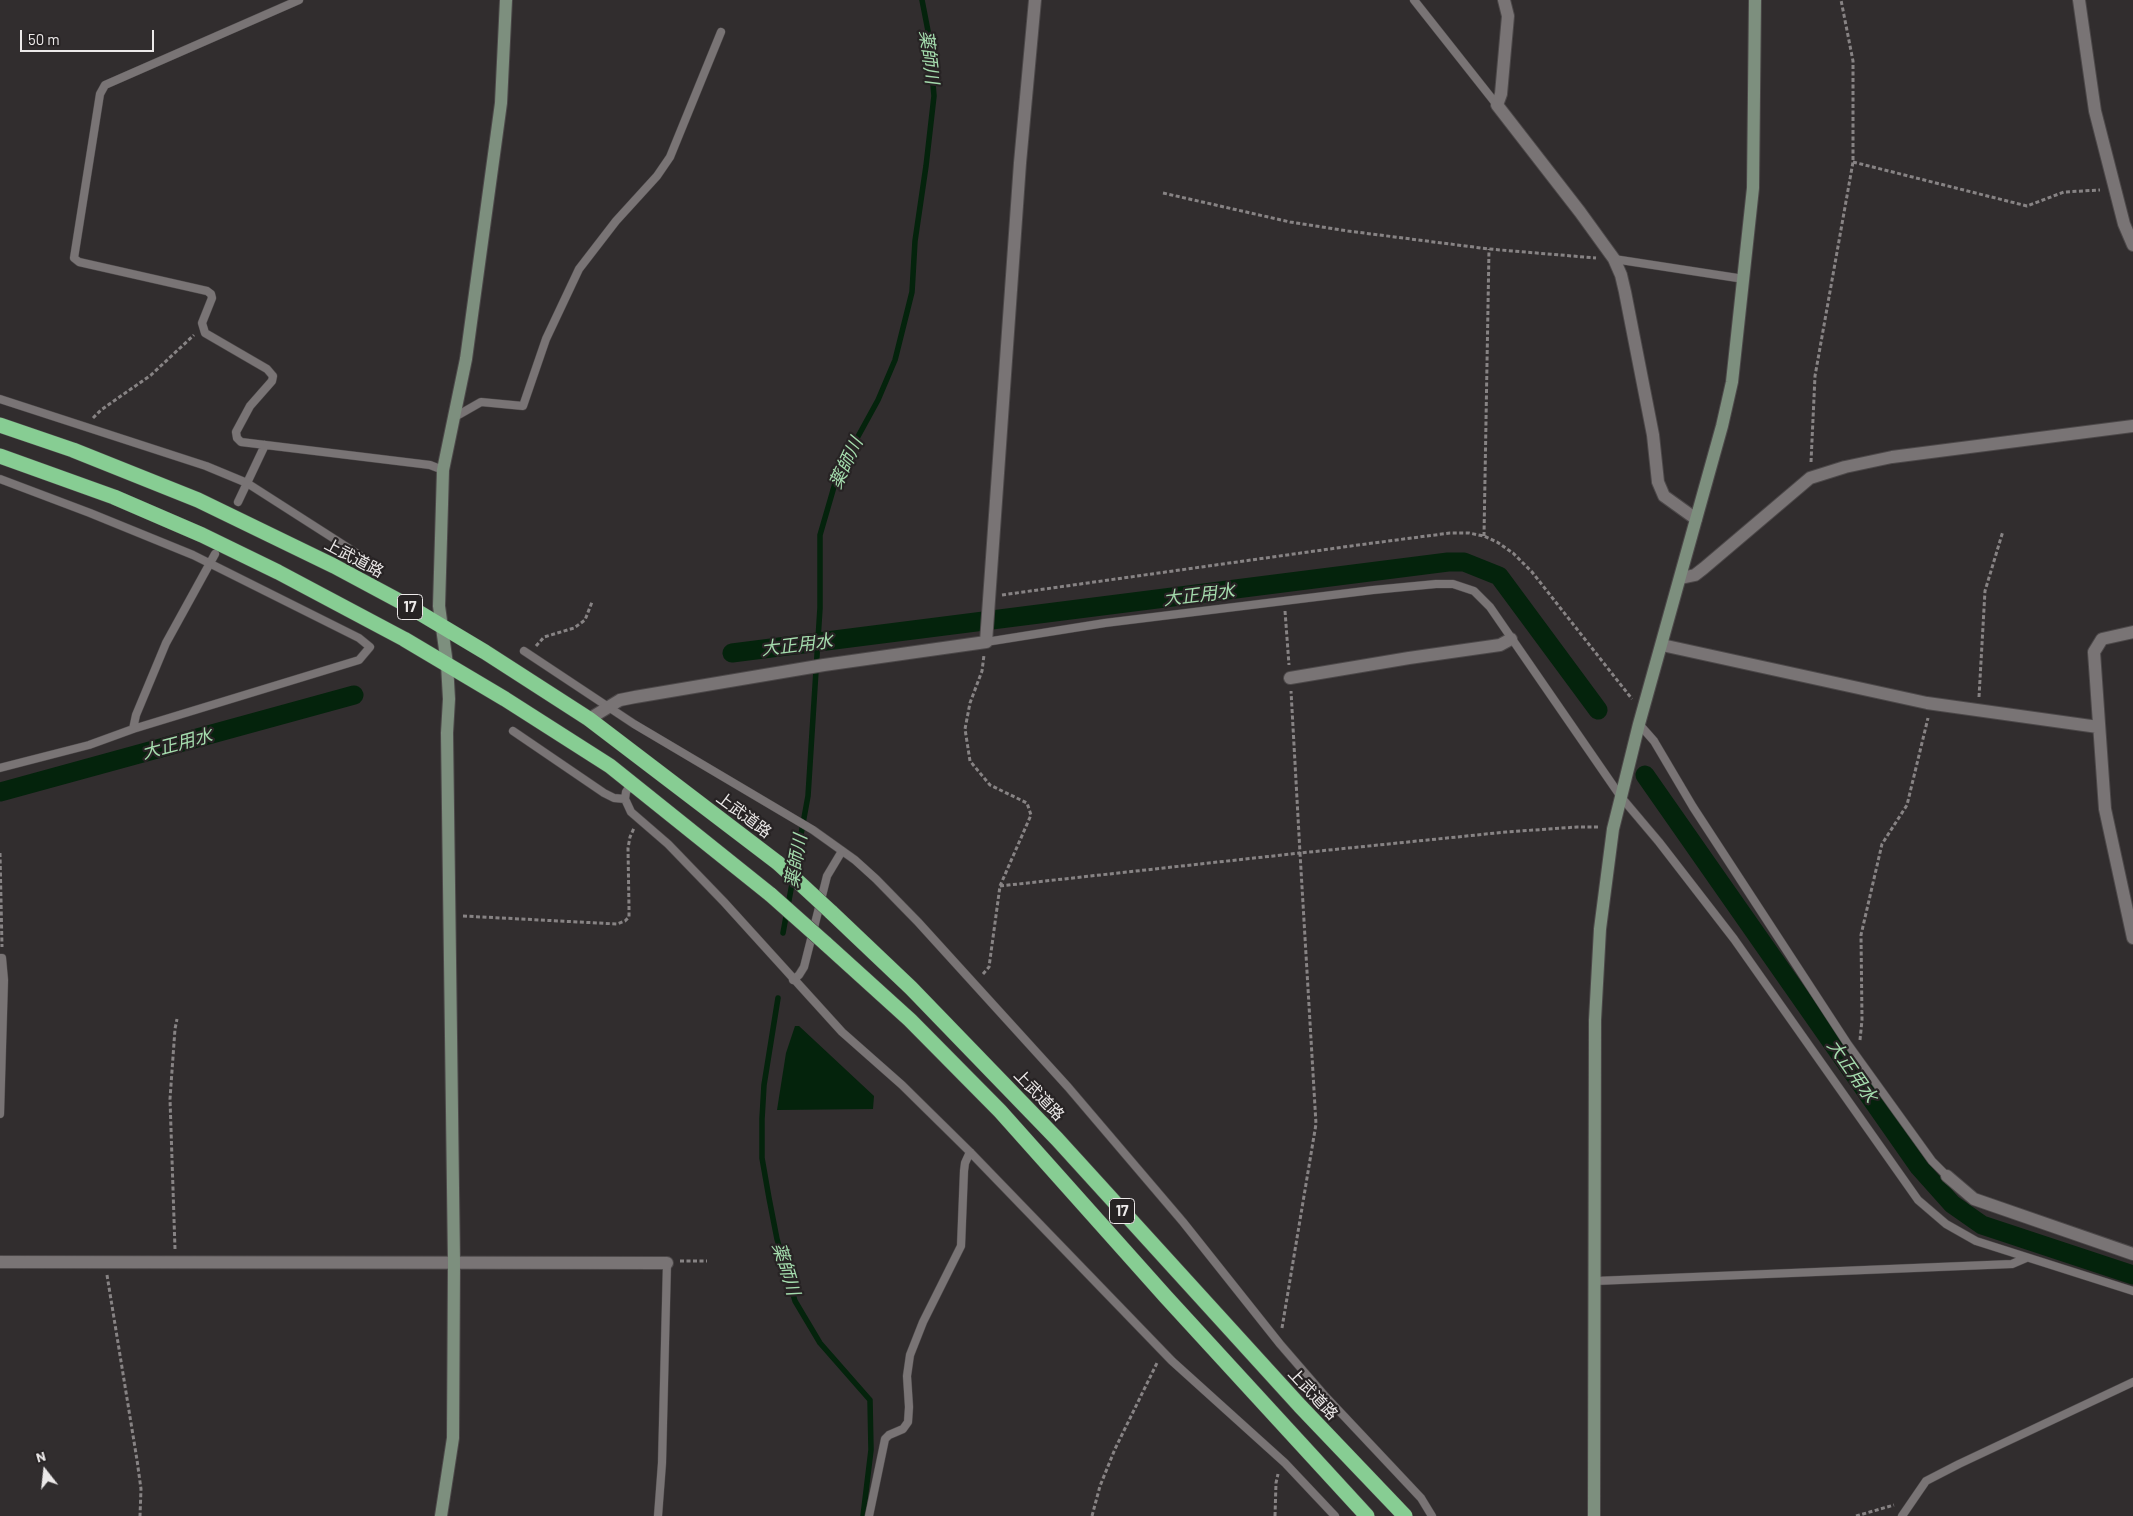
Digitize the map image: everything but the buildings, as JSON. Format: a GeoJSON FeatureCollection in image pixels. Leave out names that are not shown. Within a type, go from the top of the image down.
{"type":"FeatureCollection","features":[{"type":"Feature","properties":{"kind":"highway","name":"上武道路"},"geometry":{"type":"LineString","coordinates":[[0,425],[81,453],[198,500],[334,566],[403,603],[588,719],[778,863],[911,988],[1043,1125],[1293,1398],[1405,1516]]}},
{"type":"Feature","properties":{"kind":"highway","name":"17"},"geometry":{"type":"LineString","coordinates":[[0,456],[114,497],[202,535],[278,572],[378,624],[448,664],[610,766],[771,895],[910,1020],[1000,1110],[1173,1304],[1367,1516]]}},
{"type":"Feature","properties":{"kind":"street"},"geometry":{"type":"LineString","coordinates":[[441,1516],[453,1438],[454,1263],[448,664],[439,588],[443,470],[466,359],[501,102],[506,0]]}},
{"type":"Feature","properties":{"kind":"street"},"geometry":{"type":"LineString","coordinates":[[588,719],[620,700],[987,638],[1020,163],[1035,0]]}},
{"type":"Feature","properties":{"kind":"street"},"geometry":{"type":"LineString","coordinates":[[1504,0],[1508,16],[1501,94],[1497,105],[1614,259],[1625,292],[1653,436],[1658,482],[1664,496],[1696,519]]}},
{"type":"Feature","properties":{"kind":"street"},"geometry":{"type":"LineString","coordinates":[[1594,1516],[1595,1020],[1600,929],[1613,828],[1639,724],[1728,404],[1744,279],[1753,188],[1755,0]]}},
{"type":"Feature","properties":{"kind":"street"},"geometry":{"type":"LineString","coordinates":[[2079,0],[2095,111],[2124,224],[2133,245]]}},
{"type":"Feature","properties":{"kind":"street"},"geometry":{"type":"LineString","coordinates":[[1681,578],[1695,575],[1810,478],[1845,467],[1892,457],[2133,426]]}},
{"type":"Feature","properties":{"kind":"street"},"geometry":{"type":"LineString","coordinates":[[2133,632],[2102,639],[2094,652],[2105,809],[2133,938]]}},
{"type":"Feature","properties":{"kind":"street"},"geometry":{"type":"LineString","coordinates":[[1290,678],[1500,645],[1511,639]]}},
{"type":"Feature","properties":{"kind":"street"},"geometry":{"type":"LineString","coordinates":[[1662,645],[1932,704],[2098,726]]}},
{"type":"Feature","properties":{"kind":"street"},"geometry":{"type":"LineString","coordinates":[[1947,1176],[1974,1199],[2133,1254]]}},
{"type":"Feature","properties":{"kind":"street"},"geometry":{"type":"LineString","coordinates":[[0,1262],[667,1263]]}},
{"type":"Feature","properties":{"kind":"lane"},"geometry":{"type":"LineString","coordinates":[[299,0],[105,85],[100,94],[74,258],[79,262],[207,291],[211,294],[212,298],[202,323],[205,333],[273,376],[272,381],[250,406],[236,432],[237,438],[242,442],[430,465],[443,470]]}},
{"type":"Feature","properties":{"kind":"lane"},"geometry":{"type":"LineString","coordinates":[[1414,0],[1497,105]]}},
{"type":"Feature","properties":{"kind":"lane"},"geometry":{"type":"LineString","coordinates":[[453,418],[481,402],[523,406],[546,339],[579,269],[616,222],[657,176],[670,157],[721,32]]}},
{"type":"Feature","properties":{"kind":"lane"},"geometry":{"type":"LineString","coordinates":[[1614,259],[1744,279]]}},
{"type":"Feature","properties":{"kind":"lane"},"geometry":{"type":"LineString","coordinates":[[0,399],[206,466],[247,483],[285,505],[375,565]]}},
{"type":"Feature","properties":{"kind":"lane"},"geometry":{"type":"LineString","coordinates":[[238,502],[265,445]]}},
{"type":"Feature","properties":{"kind":"lane"},"geometry":{"type":"LineString","coordinates":[[0,479],[90,513],[210,564],[359,638],[370,647],[359,660],[132,729],[89,745],[0,768]]}},
{"type":"Feature","properties":{"kind":"lane"},"geometry":{"type":"LineString","coordinates":[[132,729],[166,643],[215,554]]}},
{"type":"Feature","properties":{"kind":"lane"},"geometry":{"type":"LineString","coordinates":[[987,638],[1373,590],[1453,584],[1474,591],[1490,607],[1621,797],[1659,842],[1734,939],[1918,1200],[1933,1214],[1960,1233],[1976,1241],[2133,1291]]}},
{"type":"Feature","properties":{"kind":"lane"},"geometry":{"type":"LineString","coordinates":[[524,651],[634,724],[784,811],[842,851],[876,879],[974,982],[1068,1087],[1146,1177],[1280,1344],[1325,1396],[1421,1498],[1432,1516]]}},
{"type":"Feature","properties":{"kind":"lane"},"geometry":{"type":"LineString","coordinates":[[1639,724],[1654,741],[1693,807],[1858,1058],[1932,1161],[1947,1176]]}},
{"type":"Feature","properties":{"kind":"lane"},"geometry":{"type":"LineString","coordinates":[[513,731],[604,793],[614,798],[625,799]]}},
{"type":"Feature","properties":{"kind":"lane"},"geometry":{"type":"LineString","coordinates":[[632,784],[626,792],[625,799],[631,812],[668,844],[724,902],[842,1032],[902,1085],[1075,1258],[1163,1351],[1285,1463],[1336,1516]]}},
{"type":"Feature","properties":{"kind":"lane"},"geometry":{"type":"LineString","coordinates":[[793,980],[804,967],[827,876],[842,851]]}},
{"type":"Feature","properties":{"kind":"lane"},"geometry":{"type":"LineString","coordinates":[[0,1114],[4,980],[1,958]]}},
{"type":"Feature","properties":{"kind":"lane"},"geometry":{"type":"LineString","coordinates":[[868,1516],[885,1439],[889,1435],[903,1429],[908,1422],[907,1376],[910,1355],[923,1322],[961,1246],[964,1171],[970,1152]]}},
{"type":"Feature","properties":{"kind":"lane"},"geometry":{"type":"LineString","coordinates":[[1595,1281],[2012,1264],[2026,1258]]}},
{"type":"Feature","properties":{"kind":"lane"},"geometry":{"type":"LineString","coordinates":[[658,1516],[662,1463],[667,1263]]}},
{"type":"Feature","properties":{"kind":"lane"},"geometry":{"type":"LineString","coordinates":[[1902,1516],[1926,1481],[2133,1382]]}},
{"type":"Feature","properties":{"kind":"path"},"geometry":{"type":"LineString","coordinates":[[1810,478],[1815,376],[1854,162],[1853,61],[1841,0]]}},
{"type":"Feature","properties":{"kind":"path"},"geometry":{"type":"LineString","coordinates":[[1854,162],[2027,206],[2064,192],[2115,190]]}},
{"type":"Feature","properties":{"kind":"path"},"geometry":{"type":"LineString","coordinates":[[1163,193],[1290,222],[1489,249],[1614,259]]}},
{"type":"Feature","properties":{"kind":"path"},"geometry":{"type":"LineString","coordinates":[[1484,536],[1489,249]]}},
{"type":"Feature","properties":{"kind":"path"},"geometry":{"type":"LineString","coordinates":[[86,426],[100,410],[151,375],[202,328]]}},
{"type":"Feature","properties":{"kind":"path"},"geometry":{"type":"LineString","coordinates":[[1978,710],[1985,591],[2003,531]]}},
{"type":"Feature","properties":{"kind":"path"},"geometry":{"type":"LineString","coordinates":[[533,657],[537,644],[544,637],[574,628],[585,620],[592,602]]}},
{"type":"Feature","properties":{"kind":"path"},"geometry":{"type":"LineString","coordinates":[[1280,1344],[1316,1124],[1284,602]]}},
{"type":"Feature","properties":{"kind":"path"},"geometry":{"type":"LineString","coordinates":[[974,982],[989,967],[1000,886],[1031,815],[1028,803],[990,785],[970,761],[965,729],[970,703],[982,671],[987,638]]}},
{"type":"Feature","properties":{"kind":"path"},"geometry":{"type":"LineString","coordinates":[[1858,1058],[1862,1020],[1861,935],[1882,844],[1907,805],[1932,704]]}},
{"type":"Feature","properties":{"kind":"path"},"geometry":{"type":"LineString","coordinates":[[450,916],[617,924],[625,921],[629,917],[630,837],[640,820]]}},
{"type":"Feature","properties":{"kind":"path"},"geometry":{"type":"LineString","coordinates":[[1000,886],[1541,829],[1613,828]]}},
{"type":"Feature","properties":{"kind":"path"},"geometry":{"type":"LineString","coordinates":[[0,853],[1,958]]}},
{"type":"Feature","properties":{"kind":"path"},"geometry":{"type":"LineString","coordinates":[[175,1262],[170,1099],[177,1019]]}},
{"type":"Feature","properties":{"kind":"path"},"geometry":{"type":"LineString","coordinates":[[667,1263],[707,1261]]}},
{"type":"Feature","properties":{"kind":"path"},"geometry":{"type":"LineString","coordinates":[[105,1262],[138,1460],[141,1498],[140,1516]]}},
{"type":"Feature","properties":{"kind":"path"},"geometry":{"type":"LineString","coordinates":[[1092,1516],[1100,1486],[1115,1449],[1134,1406],[1163,1351]]}},
{"type":"Feature","properties":{"kind":"path"},"geometry":{"type":"LineString","coordinates":[[1275,1516],[1276,1483],[1285,1463]]}},
{"type":"Feature","properties":{"kind":"path"},"geometry":{"type":"LineString","coordinates":[[1856,1516],[1912,1501]]}},
{"type":"Feature","properties":{"kind":"shaded area"},"geometry":{"type":"Polygon","coordinates":[[[795,1026],[799,1026],[874,1096],[873,1109],[777,1110],[786,1053],[795,1026]]]}},
{"type":"Feature","properties":{"kind":"waterway","name":"薬師川"},"geometry":{"type":"LineString","coordinates":[[783,933],[808,796],[820,608],[820,535],[838,473],[878,400],[895,360],[912,292],[915,241],[934,96],[929,36],[922,0]]}},
{"type":"Feature","properties":{"kind":"waterway","name":"大正用水"},"geometry":{"type":"LineString","coordinates":[[732,653],[1448,562],[1464,562],[1499,576],[1598,710]]}},
{"type":"Feature","properties":{"kind":"waterway","name":"大正用水"},"geometry":{"type":"LineString","coordinates":[[0,792],[354,695]]}},
{"type":"Feature","properties":{"kind":"waterway","name":"大正用水"},"geometry":{"type":"LineString","coordinates":[[1645,775],[1919,1167],[1952,1204],[1982,1225],[2133,1275]]}},
{"type":"Feature","properties":{"kind":"waterway","name":"薬師川"},"geometry":{"type":"LineString","coordinates":[[778,998],[764,1085],[762,1158],[777,1239],[795,1301],[820,1343],[870,1400],[871,1450],[863,1516]]}}]}
